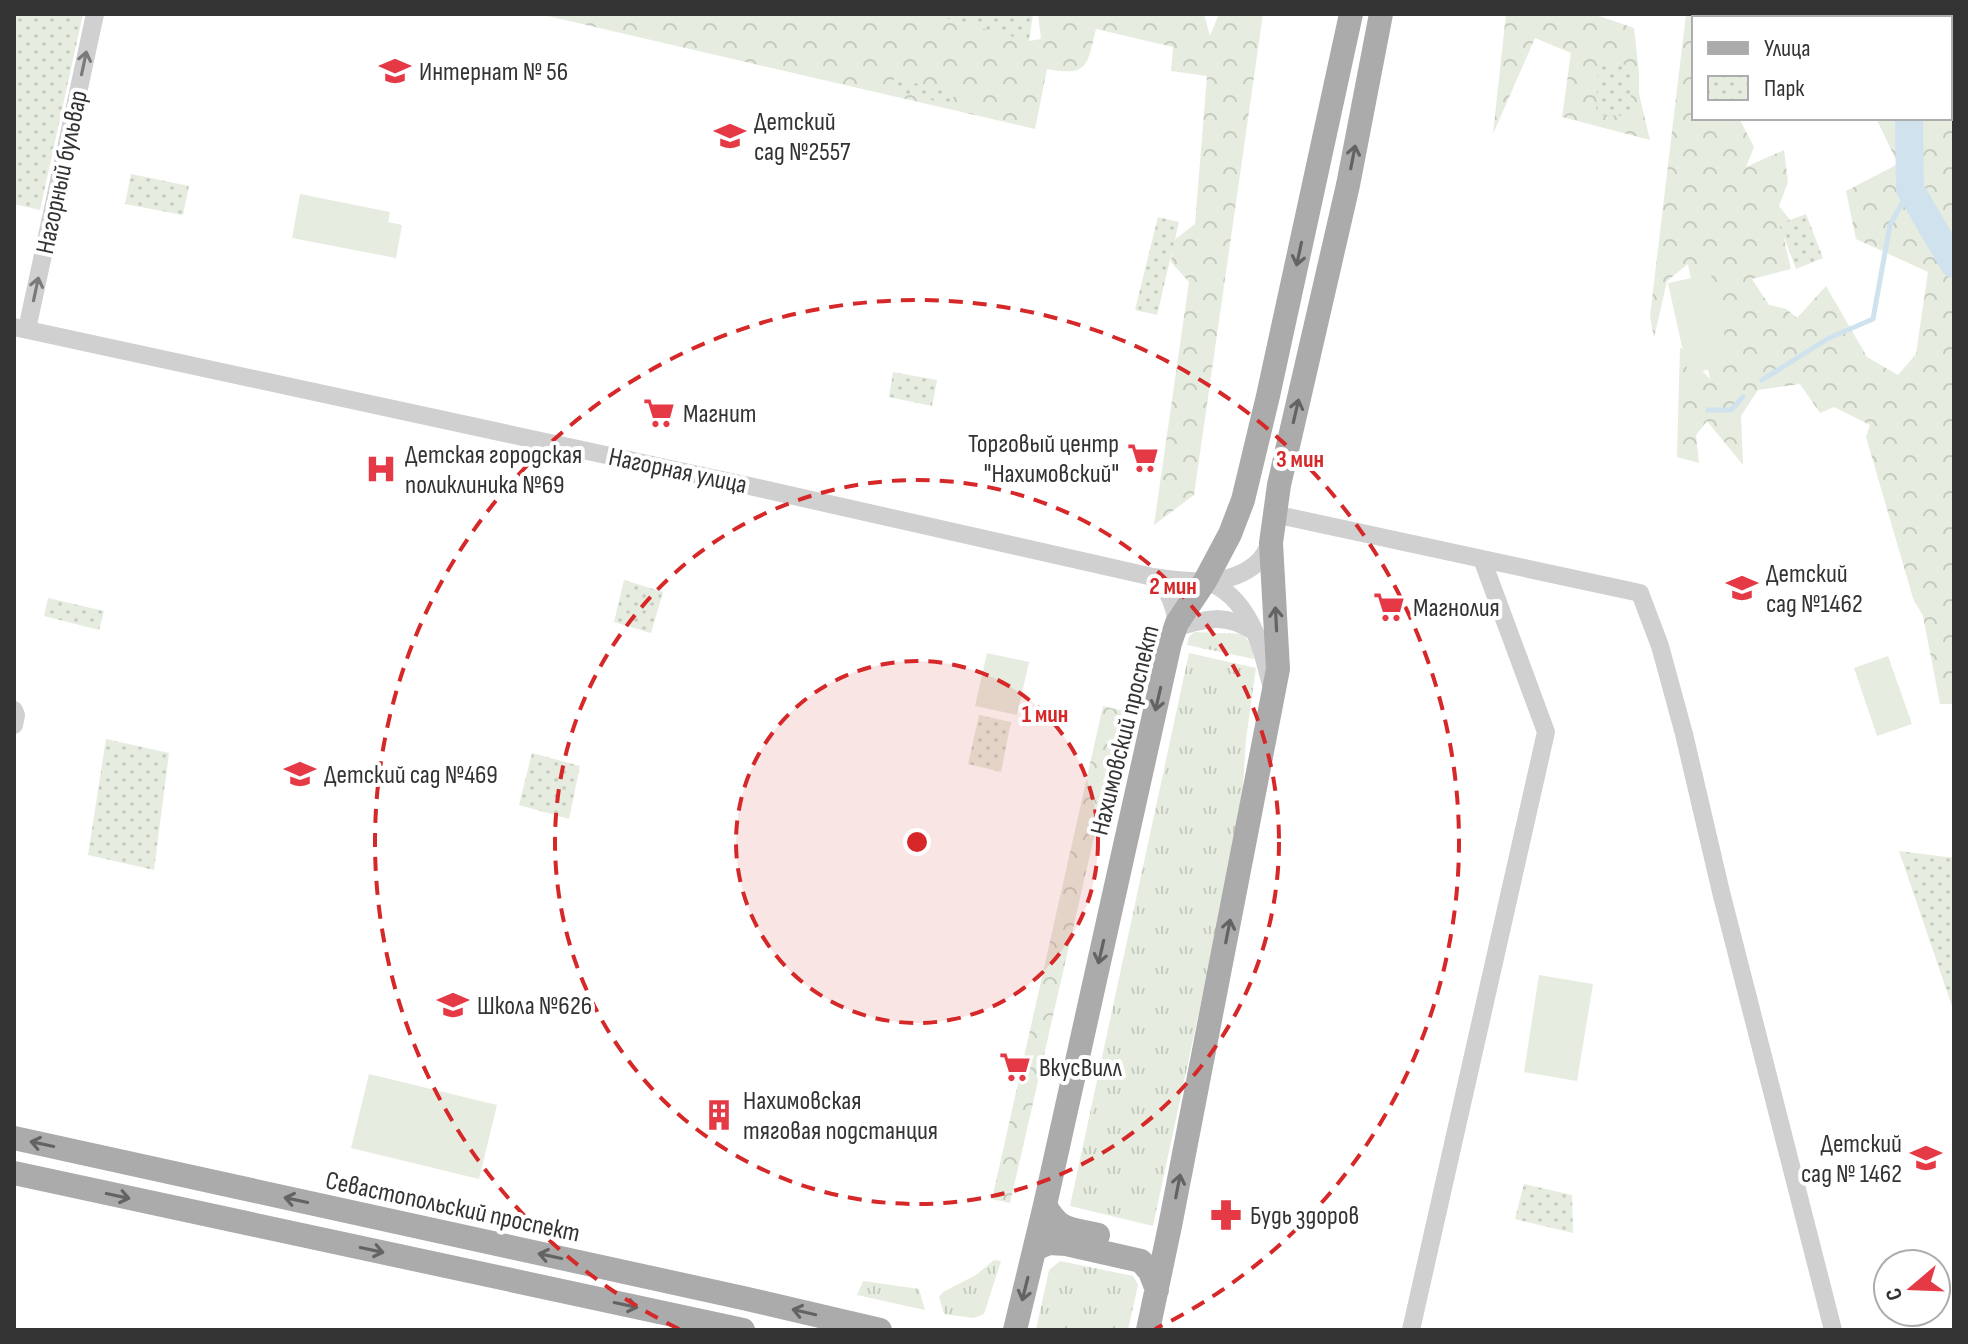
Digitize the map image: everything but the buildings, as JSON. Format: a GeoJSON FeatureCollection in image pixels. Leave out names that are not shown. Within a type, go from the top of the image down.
{"type":"FeatureCollection","features":[{"type":"Feature","properties":{"kind":"main road","name":"Нахимовский проспект"},"geometry":{"type":"LineString","coordinates":[[1015,1330],[1170,643],[1176,626],[1230,534],[1243,500],[1351,14]]}},
{"type":"Feature","properties":{"kind":"main road"},"geometry":{"type":"LineString","coordinates":[[1148,1330],[1274,696],[1278,657],[1271,543],[1279,485],[1348,185],[1381,14]]}},
{"type":"Feature","properties":{"kind":"main road","name":"Севастопольский проспект"},"geometry":{"type":"LineString","coordinates":[[14,1138],[880,1330]]}},
{"type":"Feature","properties":{"kind":"main road"},"geometry":{"type":"LineString","coordinates":[[14,1173],[743,1330]]}},
{"type":"Feature","properties":{"kind":"main road"},"geometry":{"type":"LineString","coordinates":[[1045,1205],[1054,1221],[1061,1226],[1147,1247],[1159,1244],[1168,1237]]}},
{"type":"Feature","properties":{"kind":"main road"},"geometry":{"type":"LineString","coordinates":[[1035,1249],[1049,1243],[1066,1244],[1141,1261],[1150,1272],[1157,1290]]}},
{"type":"Feature","properties":{"kind":"street","name":"Нагорный бульвар"},"geometry":{"type":"LineString","coordinates":[[20,328],[95,14]]}},
{"type":"Feature","properties":{"kind":"street","name":"Нагорная улица"},"geometry":{"type":"LineString","coordinates":[[20,328],[1153,577],[1183,581],[1229,578],[1258,562],[1271,543]]}},
{"type":"Feature","properties":{"kind":"street"},"geometry":{"type":"LineString","coordinates":[[1274,514],[1640,593],[1660,646],[1684,734],[1721,892],[1833,1330]]}},
{"type":"Feature","properties":{"kind":"street"},"geometry":{"type":"LineString","coordinates":[[1153,577],[1200,573],[1223,533],[1234,523]]}},
{"type":"Feature","properties":{"kind":"street"},"geometry":{"type":"LineString","coordinates":[[1411,1330],[1546,732],[1482,559]]}},
{"type":"Feature","properties":{"kind":"street"},"geometry":{"type":"LineString","coordinates":[[1153,577],[1169,594],[1175,607],[1176,626],[1217,618],[1231,620],[1255,632]]}},
{"type":"Feature","properties":{"kind":"street"},"geometry":{"type":"LineString","coordinates":[[1205,581],[1216,585],[1234,599],[1245,614],[1255,632],[1274,696]]}},
{"type":"Feature","properties":{"kind":"street"},"geometry":{"type":"LineString","coordinates":[[14,710],[14,725]]}},
{"type":"Feature","properties":{"kind":"green space"},"geometry":{"type":"Polygon","coordinates":[[[14,14],[83,14],[40,210],[14,204],[14,14]]]}},
{"type":"Feature","properties":{"kind":"green space"},"geometry":{"type":"Polygon","coordinates":[[[539,14],[1027,14],[1029,41],[1041,39],[1038,14],[1204,14],[1210,36],[1219,14],[1263,14],[1194,495],[1154,525],[1189,282],[1171,262],[1173,241],[1195,224],[1207,76],[1171,71],[1173,47],[1096,29],[1084,66],[1071,71],[1047,69],[1035,129],[539,14]]]}},
{"type":"Feature","properties":{"kind":"green space"},"geometry":{"type":"Polygon","coordinates":[[[929,14],[1033,14],[1029,41],[929,14]]]}},
{"type":"Feature","properties":{"kind":"green space"},"geometry":{"type":"Polygon","coordinates":[[[1506,14],[1593,14],[1634,28],[1639,94],[1650,140],[1562,117],[1571,53],[1535,38],[1493,134],[1506,14]]]}},
{"type":"Feature","properties":{"kind":"green space"},"geometry":{"type":"Polygon","coordinates":[[[1686,14],[1954,14],[1954,704],[1940,704],[1923,616],[1913,598],[1866,437],[1870,425],[1834,407],[1820,413],[1800,384],[1758,390],[1741,416],[1743,465],[1707,421],[1696,435],[1699,463],[1677,457],[1680,347],[1710,379],[1688,264],[1667,281],[1654,338],[1650,316],[1686,14]],[[1692,16],[1692,120],[1740,120],[1754,147],[1746,167],[1784,150],[1788,182],[1779,206],[1791,221],[1784,239],[1791,269],[1752,279],[1769,305],[1786,309],[1797,318],[1826,286],[1867,357],[1898,375],[1916,354],[1928,272],[1856,239],[1846,191],[1898,164],[1877,120],[1952,120],[1952,16],[1692,16]]]}},
{"type":"Feature","properties":{"kind":"green space"},"geometry":{"type":"Polygon","coordinates":[[[1598,64],[1632,65],[1630,116],[1596,115],[1598,64]]]}},
{"type":"Feature","properties":{"kind":"green space"},"geometry":{"type":"Polygon","coordinates":[[[894,78],[955,93],[951,105],[892,90],[894,78]]]}},
{"type":"Feature","properties":{"kind":"green space"},"geometry":{"type":"Polygon","coordinates":[[[131,174],[189,186],[183,215],[125,204],[131,174]]]}},
{"type":"Feature","properties":{"kind":"green space"},"geometry":{"type":"Polygon","coordinates":[[[300,194],[390,212],[388,222],[402,225],[396,258],[292,238],[300,194]]]}},
{"type":"Feature","properties":{"kind":"green space"},"geometry":{"type":"Polygon","coordinates":[[[1806,214],[1823,258],[1796,269],[1779,224],[1806,214]]]}},
{"type":"Feature","properties":{"kind":"green space"},"geometry":{"type":"Polygon","coordinates":[[[1158,217],[1179,222],[1157,315],[1135,310],[1158,217]]]}},
{"type":"Feature","properties":{"kind":"green space"},"geometry":{"type":"Polygon","coordinates":[[[1711,274],[1731,365],[1688,374],[1668,283],[1711,274]]]}},
{"type":"Feature","properties":{"kind":"green space"},"geometry":{"type":"Polygon","coordinates":[[[893,372],[937,380],[932,406],[889,397],[893,372]]]}},
{"type":"Feature","properties":{"kind":"green space"},"geometry":{"type":"Polygon","coordinates":[[[624,580],[663,592],[651,633],[614,622],[624,580]]]}},
{"type":"Feature","properties":{"kind":"green space"},"geometry":{"type":"Polygon","coordinates":[[[48,598],[104,611],[99,630],[44,616],[48,598]]]}},
{"type":"Feature","properties":{"kind":"green space"},"geometry":{"type":"Polygon","coordinates":[[[1194,632],[1242,634],[1250,645],[1254,659],[1187,645],[1194,632]]]}},
{"type":"Feature","properties":{"kind":"green space"},"geometry":{"type":"Polygon","coordinates":[[[987,653],[1029,662],[1017,715],[975,706],[987,653]]]}},
{"type":"Feature","properties":{"kind":"green space"},"geometry":{"type":"Polygon","coordinates":[[[1189,653],[1256,668],[1246,739],[1241,816],[1153,1226],[1070,1206],[1189,653]]]}},
{"type":"Feature","properties":{"kind":"green space"},"geometry":{"type":"Polygon","coordinates":[[[1888,656],[1912,724],[1877,736],[1854,668],[1888,656]]]}},
{"type":"Feature","properties":{"kind":"green space"},"geometry":{"type":"Polygon","coordinates":[[[1103,706],[1123,711],[1010,1203],[992,1199],[1103,706]]]}},
{"type":"Feature","properties":{"kind":"green space"},"geometry":{"type":"Polygon","coordinates":[[[979,715],[1011,722],[1001,772],[968,764],[979,715]]]}},
{"type":"Feature","properties":{"kind":"green space"},"geometry":{"type":"Polygon","coordinates":[[[106,739],[169,753],[154,870],[88,855],[106,739]]]}},
{"type":"Feature","properties":{"kind":"green space"},"geometry":{"type":"Polygon","coordinates":[[[532,753],[580,766],[569,819],[519,805],[532,753]]]}},
{"type":"Feature","properties":{"kind":"green space"},"geometry":{"type":"Polygon","coordinates":[[[1899,851],[1954,858],[1954,1012],[1899,851]]]}},
{"type":"Feature","properties":{"kind":"green space"},"geometry":{"type":"Polygon","coordinates":[[[1539,975],[1593,984],[1577,1081],[1524,1072],[1539,975]]]}},
{"type":"Feature","properties":{"kind":"green space"},"geometry":{"type":"Polygon","coordinates":[[[369,1074],[497,1105],[479,1179],[351,1148],[369,1074]]]}},
{"type":"Feature","properties":{"kind":"green space"},"geometry":{"type":"Polygon","coordinates":[[[1524,1184],[1572,1195],[1573,1233],[1515,1219],[1524,1184]]]}},
{"type":"Feature","properties":{"kind":"green space"},"geometry":{"type":"Polygon","coordinates":[[[994,1260],[1001,1261],[984,1314],[974,1318],[944,1314],[939,1297],[943,1292],[976,1275],[994,1260]]]}},
{"type":"Feature","properties":{"kind":"green space"},"geometry":{"type":"Polygon","coordinates":[[[1060,1261],[1133,1276],[1138,1285],[1128,1330],[1036,1330],[1049,1270],[1060,1261]]]}},
{"type":"Feature","properties":{"kind":"green space"},"geometry":{"type":"Polygon","coordinates":[[[863,1281],[919,1289],[925,1310],[857,1295],[863,1281]]]}},
{"type":"Feature","properties":{"kind":"waterway"},"geometry":{"type":"LineString","coordinates":[[1909,120],[1910,189],[1954,264]]}},
{"type":"Feature","properties":{"kind":"waterway"},"geometry":{"type":"LineString","coordinates":[[1762,380],[1829,338],[1873,319],[1890,225],[1910,189]]}},
{"type":"Feature","properties":{"kind":"waterway"},"geometry":{"type":"LineString","coordinates":[[1708,410],[1731,410],[1743,397]]}},
{"type":"Feature","properties":{"kind":"place","name":"Интернат № 56"},"geometry":{"type":"Point","coordinates":[395,71]}},
{"type":"Feature","properties":{"kind":"place","name":"Детский сад №2557"},"geometry":{"type":"Point","coordinates":[730,136]}},
{"type":"Feature","properties":{"kind":"place","name":"Магнит"},"geometry":{"type":"Point","coordinates":[659,413]}},
{"type":"Feature","properties":{"kind":"place","name":"Торговый центр \"Нахимовский\""},"geometry":{"type":"Point","coordinates":[1143,458]}},
{"type":"Feature","properties":{"kind":"place","name":"Детская городская поликлиника №69"},"geometry":{"type":"Point","coordinates":[381,469]}},
{"type":"Feature","properties":{"kind":"place","name":"Детский сад №1462"},"geometry":{"type":"Point","coordinates":[1742,588]}},
{"type":"Feature","properties":{"kind":"place","name":"Магнолия"},"geometry":{"type":"Point","coordinates":[1389,607]}},
{"type":"Feature","properties":{"kind":"place","name":"Детский сад №469"},"geometry":{"type":"Point","coordinates":[300,774]}},
{"type":"Feature","properties":{"kind":"place","name":"Школа №626"},"geometry":{"type":"Point","coordinates":[453,1005]}},
{"type":"Feature","properties":{"kind":"place","name":"ВкусВилл"},"geometry":{"type":"Point","coordinates":[1015,1067]}},
{"type":"Feature","properties":{"kind":"place","name":"Нахимовская тяговая подстанция"},"geometry":{"type":"Point","coordinates":[719,1115]}},
{"type":"Feature","properties":{"kind":"place","name":"Детский сад № 1462"},"geometry":{"type":"Point","coordinates":[1926,1158]}},
{"type":"Feature","properties":{"kind":"place","name":"Будь здоров"},"geometry":{"type":"Point","coordinates":[1226,1215]}}]}
